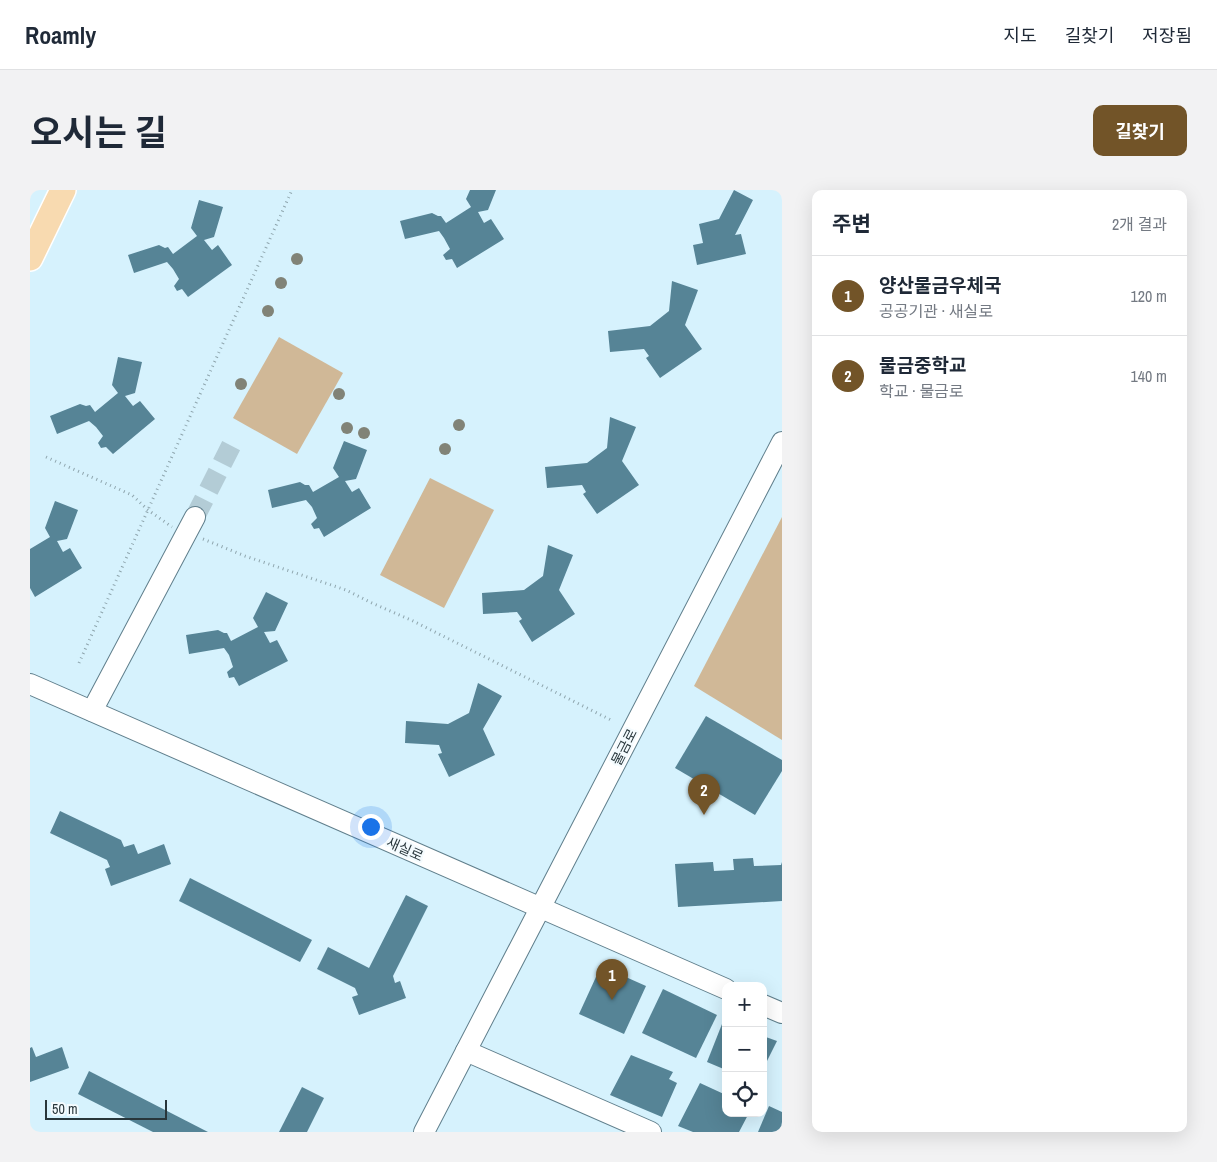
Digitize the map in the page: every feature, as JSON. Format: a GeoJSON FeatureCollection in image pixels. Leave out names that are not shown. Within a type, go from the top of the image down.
{"type":"FeatureCollection","features":[{"type":"Feature","properties":{"kind":"main road"},"geometry":{"type":"LineString","coordinates":[[30,258],[63,190]]}},
{"type":"Feature","properties":{"kind":"street","name":"물금로"},"geometry":{"type":"LineString","coordinates":[[424,1132],[782,442]]}},
{"type":"Feature","properties":{"kind":"street"},"geometry":{"type":"LineString","coordinates":[[92,712],[191,525]]}},
{"type":"Feature","properties":{"kind":"street","name":"새실로"},"geometry":{"type":"LineString","coordinates":[[30,684],[722,987]]}},
{"type":"Feature","properties":{"kind":"street"},"geometry":{"type":"LineString","coordinates":[[767,1007],[782,1013]]}},
{"type":"Feature","properties":{"kind":"street"},"geometry":{"type":"LineString","coordinates":[[466,1052],[651,1132]]}},
{"type":"Feature","properties":{"kind":"path"},"geometry":{"type":"LineString","coordinates":[[79,663],[292,190]]}},
{"type":"Feature","properties":{"kind":"path"},"geometry":{"type":"LineString","coordinates":[[46,458],[132,494],[148,510],[172,527],[191,525],[245,556],[346,590],[411,620],[613,721]]}},
{"type":"Feature","properties":{"kind":"shaded area"},"geometry":{"type":"Polygon","coordinates":[[[279,337],[343,373],[297,454],[233,418],[279,337]]]}},
{"type":"Feature","properties":{"kind":"shaded area"},"geometry":{"type":"Polygon","coordinates":[[[430,478],[494,510],[444,608],[380,575],[430,478]]]}},
{"type":"Feature","properties":{"kind":"shaded area"},"geometry":{"type":"Polygon","coordinates":[[[782,517],[782,740],[694,686],[782,517]]]}},
{"type":"Feature","properties":{"kind":"building"},"geometry":{"type":"Polygon","coordinates":[[[470,190],[496,190],[488,210],[478,212],[484,223],[491,219],[504,239],[457,268],[452,259],[446,260],[443,255],[450,249],[439,231],[405,239],[400,221],[432,213],[441,216],[446,223],[471,207],[466,199],[470,190]]]}},
{"type":"Feature","properties":{"kind":"building"},"geometry":{"type":"Polygon","coordinates":[[[734,190],[753,200],[735,235],[741,234],[746,254],[697,265],[693,245],[703,243],[699,224],[719,219],[734,190]]]}},
{"type":"Feature","properties":{"kind":"building"},"geometry":{"type":"Polygon","coordinates":[[[199,200],[223,207],[214,237],[204,240],[212,250],[218,245],[232,265],[188,297],[182,289],[177,291],[174,286],[179,279],[167,262],[134,273],[128,255],[159,245],[165,248],[168,247],[173,254],[197,236],[191,228],[199,200]]]}},
{"type":"Feature","properties":{"kind":"building"},"geometry":{"type":"Polygon","coordinates":[[[672,281],[698,290],[685,325],[702,349],[660,378],[646,358],[649,356],[644,349],[610,352],[608,331],[650,326],[669,311],[672,281]]]}},
{"type":"Feature","properties":{"kind":"building"},"geometry":{"type":"Polygon","coordinates":[[[118,357],[142,362],[135,393],[125,396],[133,406],[140,401],[155,419],[113,454],[106,447],[101,448],[98,443],[103,436],[89,421],[57,434],[50,416],[80,404],[90,405],[95,412],[118,393],[112,385],[118,357]]]}},
{"type":"Feature","properties":{"kind":"building"},"geometry":{"type":"Polygon","coordinates":[[[610,417],[636,427],[622,461],[639,485],[597,514],[583,494],[586,492],[582,485],[547,488],[545,467],[587,463],[607,448],[610,417]]]}},
{"type":"Feature","properties":{"kind":"building"},"geometry":{"type":"Polygon","coordinates":[[[344,441],[367,450],[356,479],[345,481],[352,492],[359,488],[371,508],[324,537],[319,528],[314,529],[311,524],[317,518],[306,500],[272,508],[268,490],[300,482],[309,485],[313,492],[339,477],[333,468],[344,441]]]}},
{"type":"Feature","properties":{"kind":"building"},"geometry":{"type":"Polygon","coordinates":[[[55,501],[78,510],[67,539],[57,541],[63,552],[70,548],[82,568],[35,597],[30,588],[30,549],[50,537],[45,528],[55,501]]]}},
{"type":"Feature","properties":{"kind":"building"},"geometry":{"type":"Polygon","coordinates":[[[548,545],[573,555],[559,590],[575,614],[532,642],[519,621],[522,619],[517,612],[483,614],[482,593],[524,590],[543,576],[548,545]]]}},
{"type":"Feature","properties":{"kind":"building"},"geometry":{"type":"Polygon","coordinates":[[[266,592],[288,603],[275,631],[264,632],[270,643],[277,640],[288,661],[239,686],[234,677],[229,678],[227,672],[233,667],[229,655],[224,648],[189,654],[186,635],[218,630],[227,633],[231,641],[258,627],[253,618],[266,592]]]}},
{"type":"Feature","properties":{"kind":"building"},"geometry":{"type":"Polygon","coordinates":[[[478,683],[502,696],[483,729],[495,755],[449,777],[438,754],[442,753],[439,745],[405,743],[406,721],[448,724],[469,713],[478,683]]]}},
{"type":"Feature","properties":{"kind":"building"},"geometry":{"type":"Polygon","coordinates":[[[706,716],[782,760],[782,771],[755,815],[675,768],[706,716]]]}},
{"type":"Feature","properties":{"kind":"building"},"geometry":{"type":"Polygon","coordinates":[[[60,811],[121,840],[124,847],[134,844],[138,854],[164,844],[171,864],[111,886],[105,869],[110,867],[107,860],[50,833],[60,811]]]}},
{"type":"Feature","properties":{"kind":"building"},"geometry":{"type":"Polygon","coordinates":[[[753,858],[754,866],[781,865],[782,862],[782,901],[678,907],[675,864],[713,862],[714,871],[734,870],[733,859],[753,858]]]}},
{"type":"Feature","properties":{"kind":"building"},"geometry":{"type":"Polygon","coordinates":[[[190,878],[312,940],[300,962],[179,901],[190,878]]]}},
{"type":"Feature","properties":{"kind":"building"},"geometry":{"type":"Polygon","coordinates":[[[406,895],[428,906],[393,976],[395,983],[400,981],[406,998],[359,1015],[352,997],[358,995],[355,988],[317,969],[328,947],[369,968],[406,895]]]}},
{"type":"Feature","properties":{"kind":"building"},"geometry":{"type":"Polygon","coordinates":[[[601,966],[646,986],[624,1034],[579,1014],[601,966]]]}},
{"type":"Feature","properties":{"kind":"building"},"geometry":{"type":"Polygon","coordinates":[[[663,989],[717,1015],[696,1058],[642,1033],[663,989]]]}},
{"type":"Feature","properties":{"kind":"building"},"geometry":{"type":"Polygon","coordinates":[[[722,1024],[722,1068],[707,1062],[722,1024]]]}},
{"type":"Feature","properties":{"kind":"building"},"geometry":{"type":"Polygon","coordinates":[[[767,1037],[777,1041],[767,1061],[767,1037]]]}},
{"type":"Feature","properties":{"kind":"building"},"geometry":{"type":"Polygon","coordinates":[[[32,1047],[36,1057],[62,1047],[69,1068],[30,1082],[30,1048],[32,1047]]]}},
{"type":"Feature","properties":{"kind":"building"},"geometry":{"type":"Polygon","coordinates":[[[631,1055],[673,1072],[669,1079],[677,1083],[662,1117],[610,1095],[631,1055]]]}},
{"type":"Feature","properties":{"kind":"building"},"geometry":{"type":"Polygon","coordinates":[[[89,1071],[208,1132],[153,1132],[78,1094],[89,1071]]]}},
{"type":"Feature","properties":{"kind":"building"},"geometry":{"type":"Polygon","coordinates":[[[700,1083],[722,1093],[722,1117],[747,1117],[739,1132],[693,1132],[678,1126],[700,1083]]]}},
{"type":"Feature","properties":{"kind":"building"},"geometry":{"type":"Polygon","coordinates":[[[302,1087],[324,1098],[307,1132],[279,1132],[302,1087]]]}},
{"type":"Feature","properties":{"kind":"building"},"geometry":{"type":"Polygon","coordinates":[[[769,1106],[782,1112],[782,1132],[758,1132],[764,1117],[767,1117],[769,1106]]]}},
{"type":"Feature","properties":{"kind":"tunnel"},"geometry":{"type":"LineString","coordinates":[[195,517],[235,438]]}},
{"type":"Feature","properties":{"kind":"place","name":"물금중학교"},"geometry":{"type":"Point","coordinates":[704,815]}},
{"type":"Feature","properties":{"kind":"place","name":"양산물금우체국"},"geometry":{"type":"Point","coordinates":[612,1000]}}]}
